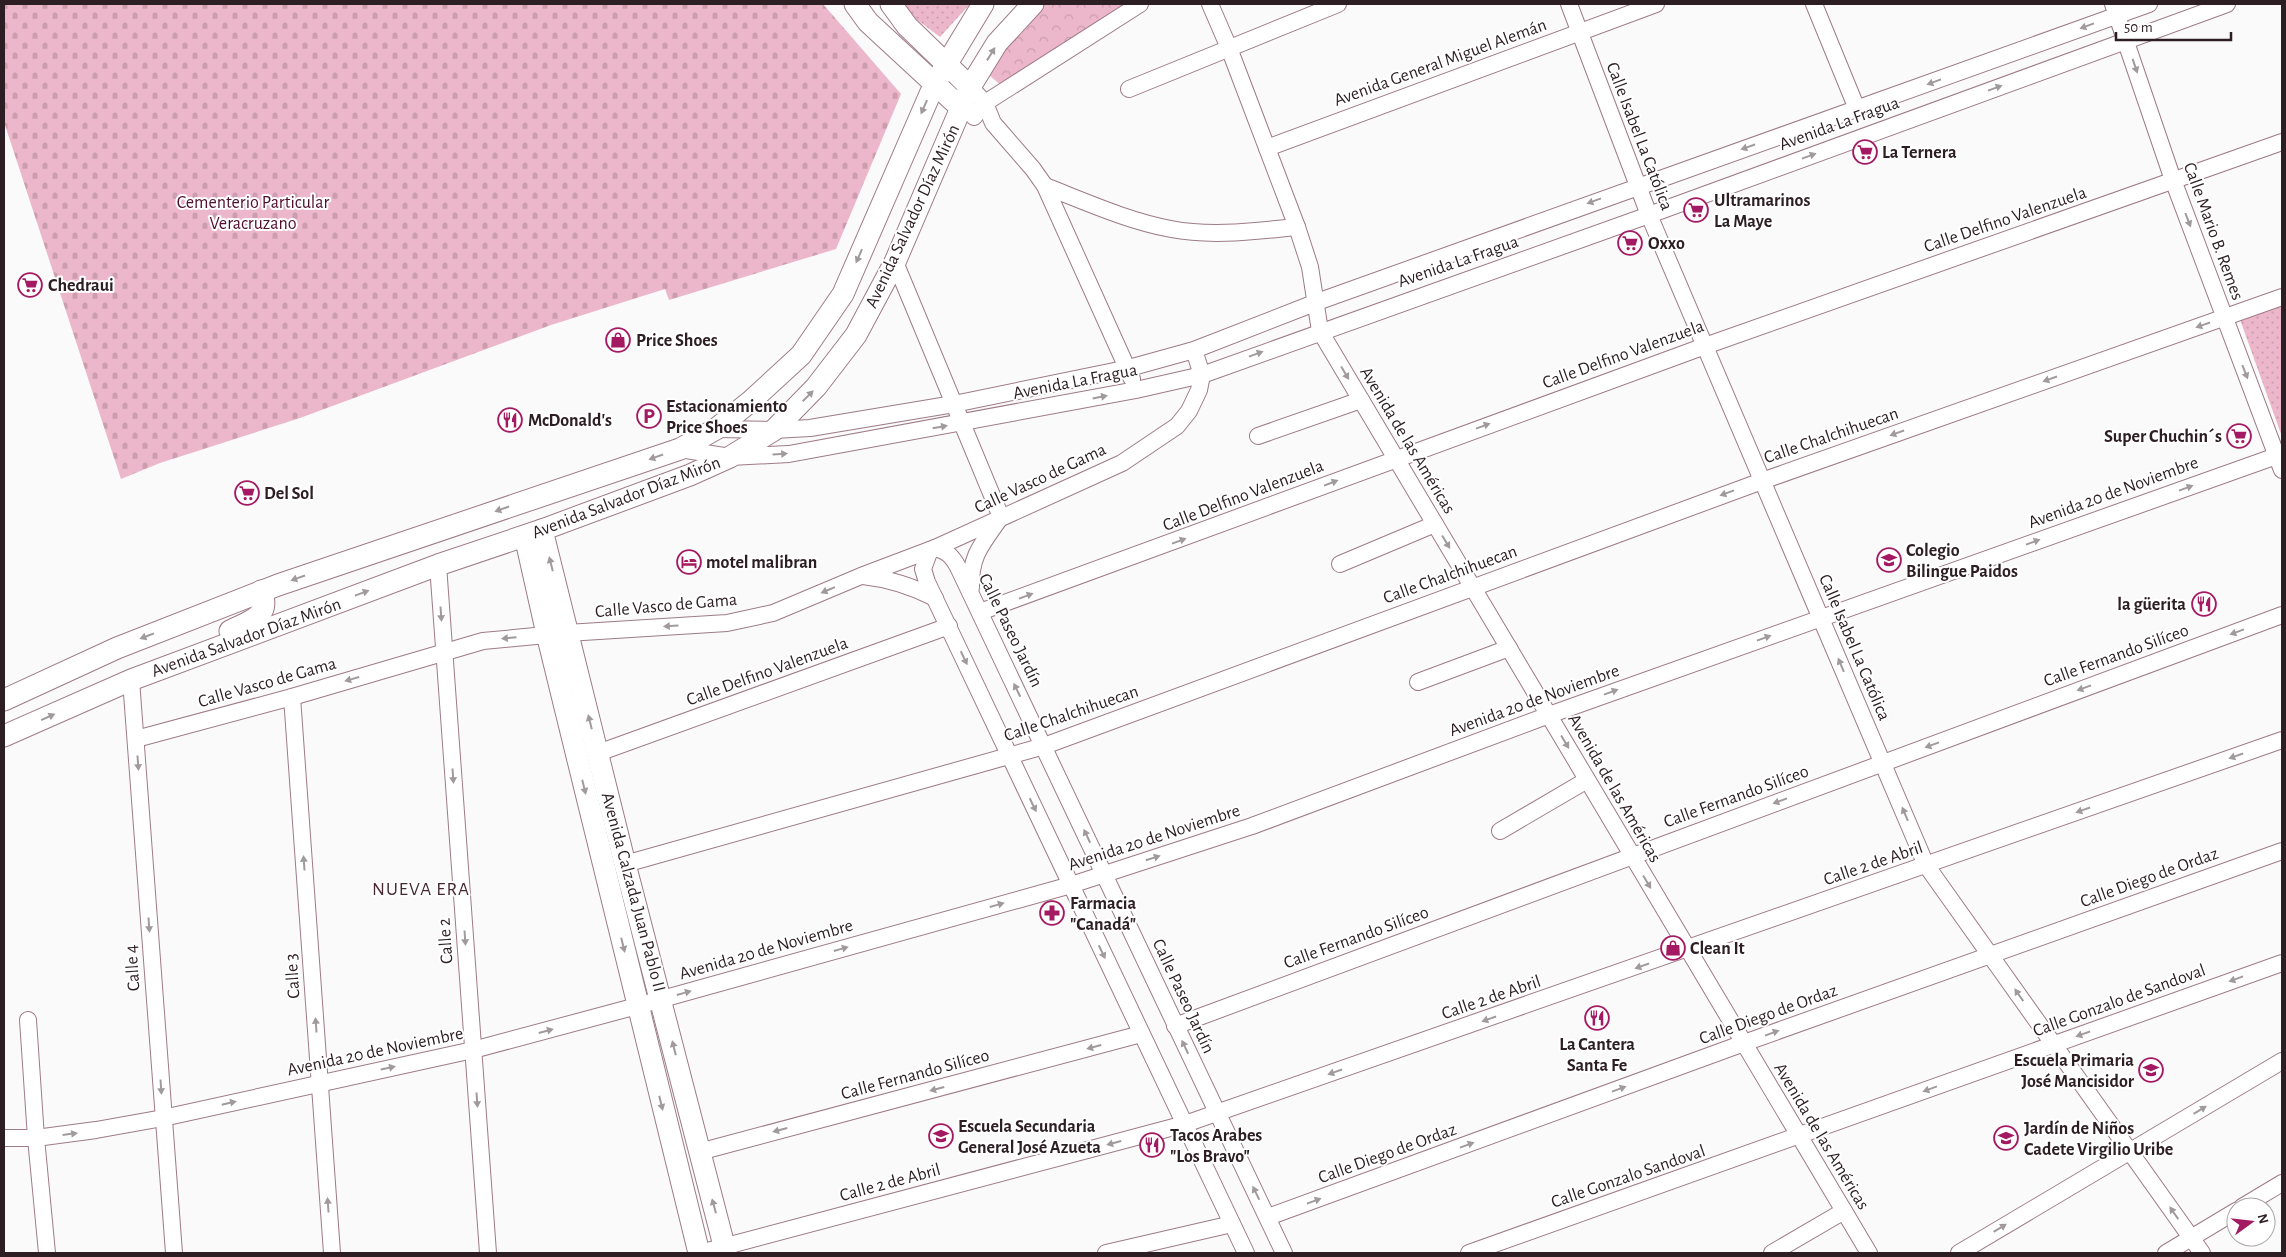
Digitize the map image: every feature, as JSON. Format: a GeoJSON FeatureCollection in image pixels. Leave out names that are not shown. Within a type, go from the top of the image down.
{"type":"FeatureCollection","features":[{"type":"Feature","properties":{"kind":"main road"},"geometry":{"type":"LineString","coordinates":[[855,4],[868,22],[934,85],[967,113]]}},
{"type":"Feature","properties":{"kind":"main road"},"geometry":{"type":"LineString","coordinates":[[891,4],[907,26],[970,88]]}},
{"type":"Feature","properties":{"kind":"main road","name":"Avenida Salvador Díaz Mirón"},"geometry":{"type":"LineString","coordinates":[[4,700],[118,648],[261,592],[680,449],[716,429],[751,401],[802,355],[843,294],[934,85],[945,63],[983,4]]}},
{"type":"Feature","properties":{"kind":"main road","name":"Avenida Salvador Díaz Mirón"},"geometry":{"type":"LineString","coordinates":[[4,736],[132,680],[438,565],[534,533],[730,457],[774,430],[816,387],[856,336],[895,262],[967,113],[970,88],[997,43],[1033,4]]}},
{"type":"Feature","properties":{"kind":"main road","name":"Avenida Calzada Juan Pablo II"},"geometry":{"type":"LineString","coordinates":[[534,533],[637,1006],[700,1253]]}},
{"type":"Feature","properties":{"kind":"main road"},"geometry":{"type":"LineString","coordinates":[[219,647],[225,633],[259,615],[265,608],[265,601],[261,592]]}},
{"type":"Feature","properties":{"kind":"main road","name":"Avenida Calzada Juan Pablo II"},"geometry":{"type":"LineString","coordinates":[[557,634],[598,753],[725,1250]]}},
{"type":"Feature","properties":{"kind":"street","name":"Avenida Salvador Díaz Mirón"},"geometry":{"type":"LineString","coordinates":[[967,113],[1140,4]]}},
{"type":"Feature","properties":{"kind":"street","name":"Avenida de las Américas"},"geometry":{"type":"LineString","coordinates":[[1210,4],[1229,48],[1297,227],[1310,267],[1320,331],[1869,1253]]}},
{"type":"Feature","properties":{"kind":"street"},"geometry":{"type":"LineString","coordinates":[[1129,89],[1338,4]]}},
{"type":"Feature","properties":{"kind":"street","name":"Calle Isabel La Católica"},"geometry":{"type":"LineString","coordinates":[[1568,4],[1648,215],[1926,865],[2202,1253]]}},
{"type":"Feature","properties":{"kind":"street","name":"Avenida General Miguel Alemán"},"geometry":{"type":"LineString","coordinates":[[1267,148],[1656,4]]}},
{"type":"Feature","properties":{"kind":"street"},"geometry":{"type":"LineString","coordinates":[[1814,4],[1857,109]]}},
{"type":"Feature","properties":{"kind":"street","name":"Avenida La Fragua"},"geometry":{"type":"LineString","coordinates":[[716,429],[774,430],[810,428],[954,404],[1129,368],[1194,350],[1316,302],[1857,109],[2115,9],[2149,4]]}},
{"type":"Feature","properties":{"kind":"street","name":"Avenida La Fragua"},"geometry":{"type":"LineString","coordinates":[[680,449],[730,457],[789,454],[1136,390],[1202,375],[2227,4]]}},
{"type":"Feature","properties":{"kind":"street","name":"Calle Mario B. Remes"},"geometry":{"type":"LineString","coordinates":[[2115,9],[2173,180],[2280,460]]}},
{"type":"Feature","properties":{"kind":"street"},"geometry":{"type":"LineString","coordinates":[[970,88],[985,103],[993,123],[1033,169],[1045,186],[1129,368],[1136,390]]}},
{"type":"Feature","properties":{"kind":"street"},"geometry":{"type":"LineString","coordinates":[[967,113],[993,123]]}},
{"type":"Feature","properties":{"kind":"street","name":"Calle Delfino Valenzuela"},"geometry":{"type":"LineString","coordinates":[[980,612],[1705,346],[2282,142]]}},
{"type":"Feature","properties":{"kind":"street"},"geometry":{"type":"LineString","coordinates":[[1045,186],[1135,221],[1173,230],[1225,233],[1297,227]]}},
{"type":"Feature","properties":{"kind":"street"},"geometry":{"type":"LineString","coordinates":[[895,262],[1001,517],[978,549],[970,570],[972,594]]}},
{"type":"Feature","properties":{"kind":"street","name":"Calle Chalchihuecan"},"geometry":{"type":"LineString","coordinates":[[625,864],[1044,746],[1472,586],[2282,297]]}},
{"type":"Feature","properties":{"kind":"street"},"geometry":{"type":"LineString","coordinates":[[1194,350],[1202,375]]}},
{"type":"Feature","properties":{"kind":"street","name":"Calle Vasco de Gama"},"geometry":{"type":"LineString","coordinates":[[136,739],[292,697],[483,641],[557,634],[727,623],[773,613],[861,576],[933,549],[1122,463],[1177,426],[1189,411],[1199,390],[1202,375]]}},
{"type":"Feature","properties":{"kind":"street"},"geometry":{"type":"LineString","coordinates":[[1258,436],[1361,400]]}},
{"type":"Feature","properties":{"kind":"street","name":"Avenida 20 de Noviembre"},"geometry":{"type":"LineString","coordinates":[[4,1138],[36,1138],[163,1118],[473,1050],[1071,885],[1252,826],[1549,715],[1821,617],[2280,460]]}},
{"type":"Feature","properties":{"kind":"street"},"geometry":{"type":"LineString","coordinates":[[1340,564],[1435,524]]}},
{"type":"Feature","properties":{"kind":"street"},"geometry":{"type":"LineString","coordinates":[[933,549],[923,569],[927,582],[1246,1253]]}},
{"type":"Feature","properties":{"kind":"street","name":"Calle Paseo Jardín"},"geometry":{"type":"LineString","coordinates":[[933,549],[944,550],[952,556],[972,594],[1216,1114],[1284,1253]]}},
{"type":"Feature","properties":{"kind":"street","name":"Calle 2"},"geometry":{"type":"LineString","coordinates":[[438,565],[488,1253]]}},
{"type":"Feature","properties":{"kind":"street"},"geometry":{"type":"LineString","coordinates":[[861,576],[915,587],[935,598]]}},
{"type":"Feature","properties":{"kind":"street","name":"Calle Fernando Silíceo"},"geometry":{"type":"LineString","coordinates":[[1176,1026],[2282,615]]}},
{"type":"Feature","properties":{"kind":"street","name":"Calle Delfino Valenzuela"},"geometry":{"type":"LineString","coordinates":[[598,753],[949,626]]}},
{"type":"Feature","properties":{"kind":"street"},"geometry":{"type":"LineString","coordinates":[[1418,682],[1509,648]]}},
{"type":"Feature","properties":{"kind":"street","name":"Calle 4"},"geometry":{"type":"LineString","coordinates":[[132,680],[174,1253]]}},
{"type":"Feature","properties":{"kind":"street","name":"Calle 3"},"geometry":{"type":"LineString","coordinates":[[292,697],[332,1253]]}},
{"type":"Feature","properties":{"kind":"street","name":"Calle 2 de Abril"},"geometry":{"type":"LineString","coordinates":[[700,1253],[725,1250],[1216,1114],[1688,950],[2282,740]]}},
{"type":"Feature","properties":{"kind":"street"},"geometry":{"type":"LineString","coordinates":[[1500,832],[1587,780]]}},
{"type":"Feature","properties":{"kind":"street","name":"Calle Diego de Ordaz"},"geometry":{"type":"LineString","coordinates":[[1268,1218],[1744,1043],[2282,851]]}},
{"type":"Feature","properties":{"kind":"street","name":"Calle Gonzalo de Sandoval"},"geometry":{"type":"LineString","coordinates":[[1800,1136],[2282,963]]}},
{"type":"Feature","properties":{"kind":"street"},"geometry":{"type":"LineString","coordinates":[[28,1020],[36,1138],[47,1253]]}},
{"type":"Feature","properties":{"kind":"street","name":"Calle Fernando Silíceo"},"geometry":{"type":"LineString","coordinates":[[699,1152],[1141,1034]]}},
{"type":"Feature","properties":{"kind":"street"},"geometry":{"type":"LineString","coordinates":[[1958,1253],[2282,1061]]}},
{"type":"Feature","properties":{"kind":"street","name":"Calle Gonzalo Sandoval"},"geometry":{"type":"LineString","coordinates":[[1469,1253],[1800,1136]]}},
{"type":"Feature","properties":{"kind":"street"},"geometry":{"type":"LineString","coordinates":[[2259,1197],[2282,1183]]}},
{"type":"Feature","properties":{"kind":"street"},"geometry":{"type":"LineString","coordinates":[[1772,1253],[1844,1211]]}},
{"type":"Feature","properties":{"kind":"street"},"geometry":{"type":"LineString","coordinates":[[2166,1253],[2226,1217]]}},
{"type":"Feature","properties":{"kind":"street"},"geometry":{"type":"LineString","coordinates":[[1106,1253],[1232,1224]]}},
{"type":"Feature","properties":{"kind":"green space","name":"Cementerio Particular Veracruzano"},"geometry":{"type":"Polygon","coordinates":[[[4,4],[823,4],[901,94],[836,249],[669,300],[665,289],[551,325],[300,418],[160,463],[121,479],[4,122],[4,4]]]}},
{"type":"Feature","properties":{"kind":"green space"},"geometry":{"type":"Polygon","coordinates":[[[905,4],[970,4],[940,37],[904,10],[905,4]]]}},
{"type":"Feature","properties":{"kind":"green space"},"geometry":{"type":"Polygon","coordinates":[[[1044,4],[1127,4],[1003,87],[989,75],[1027,16],[1044,4]]]}},
{"type":"Feature","properties":{"kind":"green space"},"geometry":{"type":"Polygon","coordinates":[[[2282,298],[2282,433],[2281,434],[2238,314],[2282,298]]]}},
{"type":"Feature","properties":{"kind":"place","name":"La Ternera"},"geometry":{"type":"Point","coordinates":[1865,152]}},
{"type":"Feature","properties":{"kind":"place","name":"Ultramarinos La Maye"},"geometry":{"type":"Point","coordinates":[1696,210]}},
{"type":"Feature","properties":{"kind":"place","name":"Oxxo"},"geometry":{"type":"Point","coordinates":[1630,243]}},
{"type":"Feature","properties":{"kind":"place","name":"Chedraui"},"geometry":{"type":"Point","coordinates":[30,285]}},
{"type":"Feature","properties":{"kind":"place","name":"Price Shoes"},"geometry":{"type":"Point","coordinates":[618,340]}},
{"type":"Feature","properties":{"kind":"place","name":"Estacionamiento Price Shoes"},"geometry":{"type":"Point","coordinates":[649,416]}},
{"type":"Feature","properties":{"kind":"place","name":"McDonald's"},"geometry":{"type":"Point","coordinates":[510,420]}},
{"type":"Feature","properties":{"kind":"place","name":"Super Chuchin´s"},"geometry":{"type":"Point","coordinates":[2239,436]}},
{"type":"Feature","properties":{"kind":"place","name":"Del Sol"},"geometry":{"type":"Point","coordinates":[247,493]}},
{"type":"Feature","properties":{"kind":"place","name":"Colegio Bilingue Paidos"},"geometry":{"type":"Point","coordinates":[1889,560]}},
{"type":"Feature","properties":{"kind":"place","name":"motel malibran"},"geometry":{"type":"Point","coordinates":[689,562]}},
{"type":"Feature","properties":{"kind":"place","name":"la güerita"},"geometry":{"type":"Point","coordinates":[2204,604]}},
{"type":"Feature","properties":{"kind":"place","name":"Farmacia \"Canadá\""},"geometry":{"type":"Point","coordinates":[1052,913]}},
{"type":"Feature","properties":{"kind":"place","name":"Clean It"},"geometry":{"type":"Point","coordinates":[1673,948]}},
{"type":"Feature","properties":{"kind":"place","name":"La Cantera Santa Fe"},"geometry":{"type":"Point","coordinates":[1597,1018]}},
{"type":"Feature","properties":{"kind":"place","name":"Escuela Primaria José Mancisidor"},"geometry":{"type":"Point","coordinates":[2151,1070]}},
{"type":"Feature","properties":{"kind":"place","name":"Escuela Secundaria General José Azueta"},"geometry":{"type":"Point","coordinates":[941,1136]}},
{"type":"Feature","properties":{"kind":"place","name":"Jardín de Niños Cadete Virgilio Uribe"},"geometry":{"type":"Point","coordinates":[2006,1138]}},
{"type":"Feature","properties":{"kind":"place","name":"Tacos Arabes \"Los Bravo\""},"geometry":{"type":"Point","coordinates":[1152,1145]}},
{"type":"Feature","properties":{"kind":"district","name":"NUEVA ERA"},"geometry":{"type":"Point","coordinates":[421,888]}}]}
